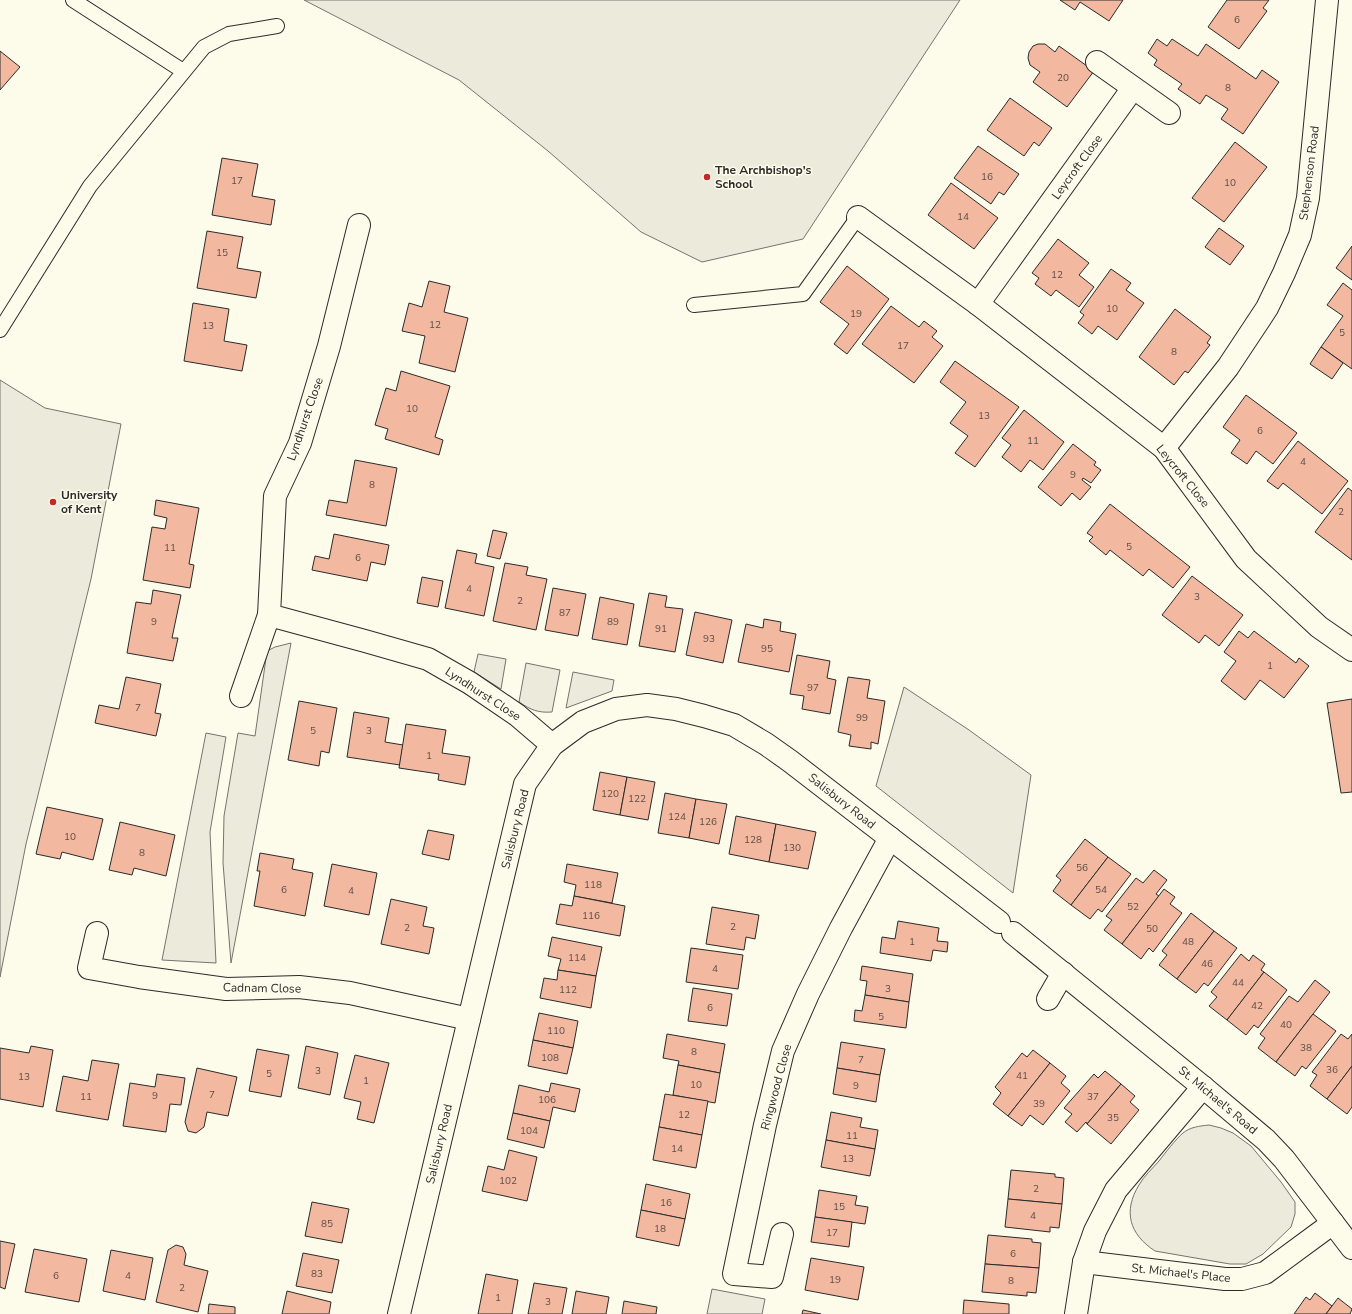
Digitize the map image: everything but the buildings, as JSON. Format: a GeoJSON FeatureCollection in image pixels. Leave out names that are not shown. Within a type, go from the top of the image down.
{"type":"FeatureCollection","features":[{"type":"Feature","properties":{"kind":"street","name":"Stephenson Road"},"geometry":{"type":"LineString","coordinates":[[1164,448],[1228,367],[1267,308],[1300,235],[1308,190],[1327,0]]}},
{"type":"Feature","properties":{"kind":"street"},"geometry":{"type":"LineString","coordinates":[[1097,62],[1169,113]]}},
{"type":"Feature","properties":{"kind":"street","name":"Leycroft Close"},"geometry":{"type":"LineString","coordinates":[[978,304],[1133,88]]}},
{"type":"Feature","properties":{"kind":"street","name":"Leycroft Close"},"geometry":{"type":"LineString","coordinates":[[858,217],[978,304],[1164,448],[1246,559],[1319,627],[1352,650]]}},
{"type":"Feature","properties":{"kind":"street","name":"Lyndhurst Close"},"geometry":{"type":"LineString","coordinates":[[241,696],[269,615],[275,496],[300,443],[329,346],[359,225]]}},
{"type":"Feature","properties":{"kind":"street","name":"Lyndhurst Close"},"geometry":{"type":"LineString","coordinates":[[269,615],[365,640],[428,659],[470,683],[517,715],[552,745]]}},
{"type":"Feature","properties":{"kind":"street","name":"Salisbury Road"},"geometry":{"type":"LineString","coordinates":[[399,1314],[525,784],[552,745],[583,722],[616,709],[647,705],[676,709],[734,725],[766,744],[790,761],[1006,927]]}},
{"type":"Feature","properties":{"kind":"street","name":"Ringwood Close"},"geometry":{"type":"LineString","coordinates":[[782,1234],[772,1277],[734,1274],[765,1125],[783,1051],[808,994],[841,928],[890,838]]}},
{"type":"Feature","properties":{"kind":"street","name":"St. Michael's Road"},"geometry":{"type":"LineString","coordinates":[[1006,927],[1266,1140],[1284,1160],[1352,1248]]}},
{"type":"Feature","properties":{"kind":"street","name":"Cadnam Close"},"geometry":{"type":"LineString","coordinates":[[97,932],[89,968],[139,977],[226,989],[299,987],[350,993],[469,1019]]}},
{"type":"Feature","properties":{"kind":"street"},"geometry":{"type":"LineString","coordinates":[[1048,999],[1063,973]]}},
{"type":"Feature","properties":{"kind":"street"},"geometry":{"type":"LineString","coordinates":[[1076,1314],[1084,1262],[1095,1231],[1116,1190],[1203,1087]]}},
{"type":"Feature","properties":{"kind":"street","name":"St. Michael's Place"},"geometry":{"type":"LineString","coordinates":[[1084,1262],[1225,1279],[1242,1279],[1264,1273],[1333,1223]]}},
{"type":"Feature","properties":{"kind":"lane"},"geometry":{"type":"LineString","coordinates":[[73,0],[183,71]]}},
{"type":"Feature","properties":{"kind":"lane"},"geometry":{"type":"LineString","coordinates":[[0,330],[90,186],[204,47],[229,34],[277,26]]}},
{"type":"Feature","properties":{"kind":"lane"},"geometry":{"type":"LineString","coordinates":[[694,305],[803,294],[858,217]]}},
{"type":"Feature","properties":{"kind":"shaded area","name":"The Archbishop's School"},"geometry":{"type":"Polygon","coordinates":[[[304,0],[960,0],[803,239],[702,262],[641,232],[548,151],[459,80],[304,0]]]}},
{"type":"Feature","properties":{"kind":"shaded area"},"geometry":{"type":"Polygon","coordinates":[[[0,380],[45,408],[121,424],[91,579],[26,844],[0,977],[0,380]]]}},
{"type":"Feature","properties":{"kind":"shaded area"},"geometry":{"type":"Polygon","coordinates":[[[291,643],[231,963],[223,863],[224,816],[238,733],[255,736],[267,651],[275,647],[291,643]]]}},
{"type":"Feature","properties":{"kind":"shaded area"},"geometry":{"type":"Polygon","coordinates":[[[478,654],[506,659],[501,689],[474,672],[478,654]]]}},
{"type":"Feature","properties":{"kind":"shaded area"},"geometry":{"type":"Polygon","coordinates":[[[526,663],[560,670],[552,712],[535,710],[519,702],[526,663]]]}},
{"type":"Feature","properties":{"kind":"shaded area"},"geometry":{"type":"Polygon","coordinates":[[[573,672],[614,680],[612,691],[566,708],[573,672]]]}},
{"type":"Feature","properties":{"kind":"shaded area"},"geometry":{"type":"Polygon","coordinates":[[[904,687],[969,730],[1031,775],[1013,893],[876,786],[904,687]]]}},
{"type":"Feature","properties":{"kind":"shaded area"},"geometry":{"type":"Polygon","coordinates":[[[206,733],[226,737],[210,832],[216,963],[162,960],[206,733]]]}},
{"type":"Feature","properties":{"kind":"shaded area"},"geometry":{"type":"Polygon","coordinates":[[[1209,1125],[1233,1133],[1251,1146],[1281,1182],[1295,1202],[1295,1214],[1291,1227],[1263,1254],[1246,1264],[1230,1264],[1155,1251],[1139,1237],[1134,1230],[1131,1221],[1131,1204],[1141,1182],[1183,1133],[1192,1128],[1209,1125]]]}},
{"type":"Feature","properties":{"kind":"shaded area"},"geometry":{"type":"Polygon","coordinates":[[[712,1289],[765,1299],[762,1314],[707,1314],[712,1289]]]}},
{"type":"Feature","properties":{"kind":"place","name":"The Archbishop's School"},"geometry":{"type":"Point","coordinates":[707,177]}},
{"type":"Feature","properties":{"kind":"place","name":"University of Kent"},"geometry":{"type":"Point","coordinates":[53,502]}}]}
